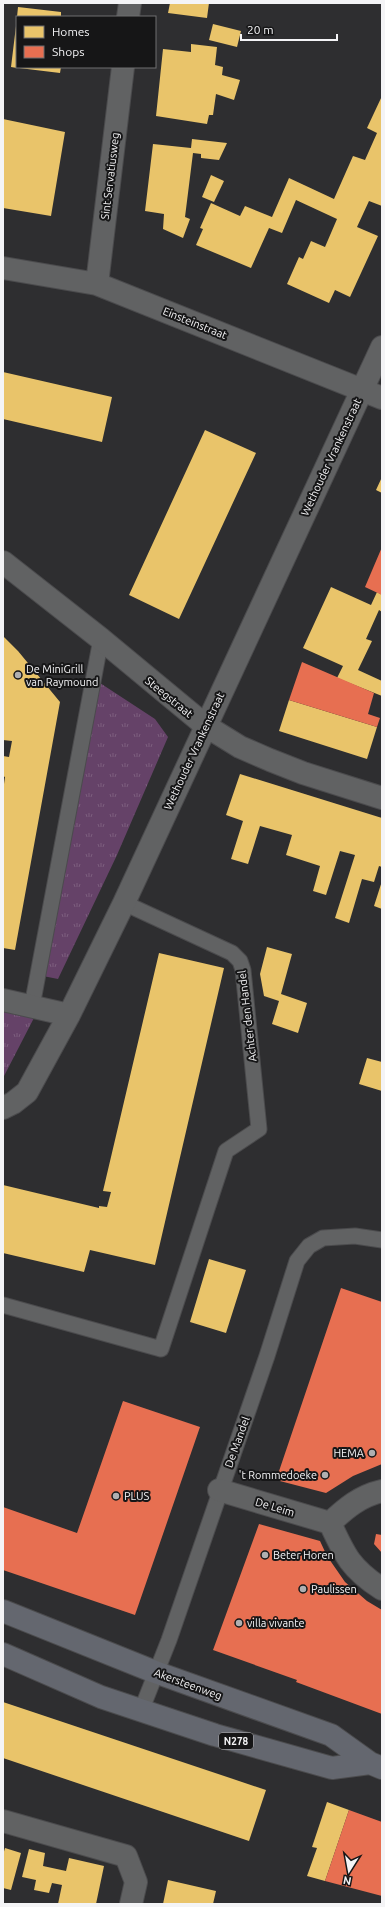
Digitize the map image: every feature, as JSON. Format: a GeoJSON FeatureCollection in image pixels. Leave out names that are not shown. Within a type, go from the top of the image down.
{"type":"FeatureCollection","features":[{"type":"Feature","properties":{"kind":"main road","name":"Akersteenweg"},"geometry":{"type":"LineString","coordinates":[[3,1611],[155,1672],[331,1735],[376,1765]]}},
{"type":"Feature","properties":{"kind":"main road","name":"Akersteenweg"},"geometry":{"type":"LineString","coordinates":[[3,1654],[69,1684],[141,1711],[223,1738],[332,1768],[376,1765]]}},
{"type":"Feature","properties":{"kind":"street"},"geometry":{"type":"LineString","coordinates":[[128,16],[130,3]]}},
{"type":"Feature","properties":{"kind":"street","name":"Sint Servatiusweg"},"geometry":{"type":"LineString","coordinates":[[97,284],[122,68]]}},
{"type":"Feature","properties":{"kind":"street","name":"Einsteinstraat"},"geometry":{"type":"LineString","coordinates":[[3,268],[97,284],[382,398]]}},
{"type":"Feature","properties":{"kind":"street","name":"Wethouder Vrankenstraat"},"geometry":{"type":"LineString","coordinates":[[8,1106],[27,1092],[69,1015],[124,902],[382,347]]}},
{"type":"Feature","properties":{"kind":"street","name":"Steegstraat"},"geometry":{"type":"LineString","coordinates":[[3,562],[206,726],[240,747],[270,760],[303,773],[382,798]]}},
{"type":"Feature","properties":{"kind":"street"},"geometry":{"type":"LineString","coordinates":[[3,1000],[69,1015]]}},
{"type":"Feature","properties":{"kind":"street","name":"De Leim"},"geometry":{"type":"LineString","coordinates":[[220,1490],[330,1523]]}},
{"type":"Feature","properties":{"kind":"street"},"geometry":{"type":"LineString","coordinates":[[382,1491],[369,1494],[348,1506],[330,1523],[346,1556],[363,1576],[382,1589]]}},
{"type":"Feature","properties":{"kind":"street"},"geometry":{"type":"LineString","coordinates":[[11,1823],[126,1856],[136,1882],[132,1904]]}},
{"type":"Feature","properties":{"kind":"lane"},"geometry":{"type":"LineString","coordinates":[[32,1006],[101,640]]}},
{"type":"Feature","properties":{"kind":"lane","name":"Achter den Handel"},"geometry":{"type":"LineString","coordinates":[[3,1304],[161,1349],[226,1151],[260,1129],[243,970],[240,960],[232,953],[124,902]]}},
{"type":"Feature","properties":{"kind":"lane","name":"De Mandel"},"geometry":{"type":"LineString","coordinates":[[141,1711],[155,1672],[169,1640],[298,1262],[309,1246],[323,1238],[355,1236],[382,1240]]}},
{"type":"Feature","properties":{"kind":"green space"},"geometry":{"type":"Polygon","coordinates":[[[100,683],[155,719],[168,737],[117,855],[58,979],[43,976],[100,683]]]}},
{"type":"Feature","properties":{"kind":"green space"},"geometry":{"type":"Polygon","coordinates":[[[3,1007],[36,1014],[3,1078],[3,1007]]]}},
{"type":"Feature","properties":{"kind":"building: Homes"},"geometry":{"type":"Polygon","coordinates":[[[170,3],[209,3],[207,18],[168,13],[170,3]]]}},
{"type":"Feature","properties":{"kind":"building: Homes"},"geometry":{"type":"Polygon","coordinates":[[[18,7],[61,12],[61,16],[17,16],[18,7]]]}},
{"type":"Feature","properties":{"kind":"building: Homes"},"geometry":{"type":"Polygon","coordinates":[[[213,24],[241,31],[237,47],[209,40],[213,24]]]}},
{"type":"Feature","properties":{"kind":"building: Homes"},"geometry":{"type":"Polygon","coordinates":[[[16,26],[16,68],[11,67],[16,26]]]}},
{"type":"Feature","properties":{"kind":"building: Homes"},"geometry":{"type":"Polygon","coordinates":[[[191,44],[217,47],[215,65],[223,67],[222,75],[240,80],[234,100],[216,94],[213,115],[209,115],[207,124],[156,116],[163,49],[191,52],[191,44]]]}},
{"type":"Feature","properties":{"kind":"building: Homes"},"geometry":{"type":"Polygon","coordinates":[[[19,68],[61,68],[60,73],[19,68]]]}},
{"type":"Feature","properties":{"kind":"building: Homes"},"geometry":{"type":"Polygon","coordinates":[[[382,96],[382,206],[369,201],[357,227],[378,236],[350,297],[335,290],[329,303],[287,284],[299,257],[303,259],[311,241],[325,247],[337,219],[296,200],[282,233],[269,228],[251,268],[196,245],[203,229],[200,228],[211,203],[240,216],[245,206],[272,217],[289,178],[334,199],[353,156],[365,160],[377,133],[367,128],[382,96]]]}},
{"type":"Feature","properties":{"kind":"building: Homes"},"geometry":{"type":"Polygon","coordinates":[[[3,119],[65,132],[51,216],[3,208],[3,119]]]}},
{"type":"Feature","properties":{"kind":"building: Homes"},"geometry":{"type":"Polygon","coordinates":[[[192,139],[227,143],[219,160],[201,158],[201,154],[193,153],[185,217],[190,219],[183,238],[163,229],[164,214],[145,211],[153,144],[191,148],[192,139]]]}},
{"type":"Feature","properties":{"kind":"building: Homes"},"geometry":{"type":"Polygon","coordinates":[[[211,175],[224,181],[214,202],[202,197],[211,175]]]}},
{"type":"Feature","properties":{"kind":"building: Homes"},"geometry":{"type":"Polygon","coordinates":[[[3,372],[112,397],[102,442],[3,419],[3,372]]]}},
{"type":"Feature","properties":{"kind":"building: Homes"},"geometry":{"type":"Polygon","coordinates":[[[205,430],[256,453],[179,619],[129,595],[205,430]]]}},
{"type":"Feature","properties":{"kind":"building: Homes"},"geometry":{"type":"Polygon","coordinates":[[[382,477],[382,493],[376,490],[382,477]]]}},
{"type":"Feature","properties":{"kind":"building: Homes"},"geometry":{"type":"Polygon","coordinates":[[[331,587],[371,605],[377,592],[382,595],[382,612],[379,610],[366,639],[372,641],[358,670],[382,681],[382,696],[337,678],[343,666],[303,648],[331,587]]]}},
{"type":"Feature","properties":{"kind":"building: Homes"},"geometry":{"type":"Polygon","coordinates":[[[3,636],[18,651],[60,702],[15,950],[3,948],[3,791],[5,777],[3,776],[3,756],[9,757],[12,741],[3,740],[3,636]]]}},
{"type":"Feature","properties":{"kind":"building: Homes"},"geometry":{"type":"Polygon","coordinates":[[[289,700],[377,727],[367,759],[279,731],[289,700]]]}},
{"type":"Feature","properties":{"kind":"building: Homes"},"geometry":{"type":"Polygon","coordinates":[[[240,774],[382,818],[382,867],[379,866],[374,882],[362,879],[349,923],[335,918],[355,855],[340,851],[326,895],[313,891],[320,866],[286,855],[292,835],[260,826],[248,864],[231,859],[243,821],[226,815],[240,774]]]}},
{"type":"Feature","properties":{"kind":"building: Homes"},"geometry":{"type":"Polygon","coordinates":[[[382,881],[382,909],[374,906],[382,881]]]}},
{"type":"Feature","properties":{"kind":"building: Homes"},"geometry":{"type":"Polygon","coordinates":[[[267,947],[292,954],[281,994],[307,1003],[298,1033],[272,1024],[279,1001],[264,996],[260,974],[267,947]]]}},
{"type":"Feature","properties":{"kind":"building: Homes"},"geometry":{"type":"Polygon","coordinates":[[[159,953],[224,968],[155,1265],[90,1250],[84,1272],[3,1253],[3,1185],[99,1208],[99,1206],[107,1207],[111,1192],[103,1191],[159,953]]]}},
{"type":"Feature","properties":{"kind":"building: Homes"},"geometry":{"type":"Polygon","coordinates":[[[367,1058],[382,1062],[382,1091],[359,1084],[367,1058]]]}},
{"type":"Feature","properties":{"kind":"building: Homes"},"geometry":{"type":"Polygon","coordinates":[[[209,1259],[246,1270],[226,1333],[190,1322],[209,1259]]]}},
{"type":"Feature","properties":{"kind":"building: Homes"},"geometry":{"type":"Polygon","coordinates":[[[3,1702],[266,1790],[249,1841],[3,1758],[3,1702]]]}},
{"type":"Feature","properties":{"kind":"building: Homes"},"geometry":{"type":"Polygon","coordinates":[[[327,1802],[349,1810],[325,1881],[307,1876],[317,1848],[312,1847],[327,1802]]]}},
{"type":"Feature","properties":{"kind":"building: Homes"},"geometry":{"type":"Polygon","coordinates":[[[5,1848],[21,1853],[11,1890],[3,1888],[3,1855],[5,1848]]]}},
{"type":"Feature","properties":{"kind":"building: Homes"},"geometry":{"type":"Polygon","coordinates":[[[29,1849],[45,1853],[43,1866],[66,1871],[69,1858],[104,1866],[96,1904],[58,1904],[62,1885],[52,1883],[49,1893],[34,1890],[36,1880],[22,1877],[29,1849]]]}},
{"type":"Feature","properties":{"kind":"building: Homes"},"geometry":{"type":"Polygon","coordinates":[[[168,1880],[216,1891],[213,1904],[163,1904],[168,1880]]]}},
{"type":"Feature","properties":{"kind":"building: Shops"},"geometry":{"type":"Polygon","coordinates":[[[382,547],[382,595],[365,587],[382,547]]]}},
{"type":"Feature","properties":{"kind":"building: Shops"},"geometry":{"type":"Polygon","coordinates":[[[302,662],[374,693],[368,714],[380,718],[377,727],[289,700],[302,662]]]}},
{"type":"Feature","properties":{"kind":"building: Shops"},"geometry":{"type":"Polygon","coordinates":[[[341,1288],[382,1302],[382,1464],[353,1476],[326,1493],[276,1480],[341,1288]]]}},
{"type":"Feature","properties":{"kind":"building: Shops"},"geometry":{"type":"Polygon","coordinates":[[[123,1401],[200,1427],[135,1615],[3,1570],[3,1507],[77,1533],[123,1401]]]}},
{"type":"Feature","properties":{"kind":"building: Shops"},"geometry":{"type":"Polygon","coordinates":[[[259,1524],[320,1541],[327,1556],[345,1582],[367,1601],[382,1610],[382,1714],[296,1682],[297,1680],[213,1650],[259,1524]]]}},
{"type":"Feature","properties":{"kind":"building: Shops"},"geometry":{"type":"Polygon","coordinates":[[[376,1534],[382,1535],[382,1553],[374,1544],[376,1534]]]}},
{"type":"Feature","properties":{"kind":"building: Shops"},"geometry":{"type":"Polygon","coordinates":[[[349,1810],[382,1822],[382,1896],[325,1881],[349,1810]]]}},
{"type":"Feature","properties":{"kind":"place","name":"De MiniGrill van Raymound"},"geometry":{"type":"Point","coordinates":[18,675]}},
{"type":"Feature","properties":{"kind":"place","name":"HEMA"},"geometry":{"type":"Point","coordinates":[372,1453]}},
{"type":"Feature","properties":{"kind":"place","name":"'t Rommedoeke"},"geometry":{"type":"Point","coordinates":[325,1475]}},
{"type":"Feature","properties":{"kind":"place","name":"PLUS"},"geometry":{"type":"Point","coordinates":[116,1496]}},
{"type":"Feature","properties":{"kind":"place","name":"Beter Horen"},"geometry":{"type":"Point","coordinates":[265,1555]}},
{"type":"Feature","properties":{"kind":"place","name":"Paulissen"},"geometry":{"type":"Point","coordinates":[303,1589]}},
{"type":"Feature","properties":{"kind":"place","name":"villa vivante"},"geometry":{"type":"Point","coordinates":[239,1623]}}]}
